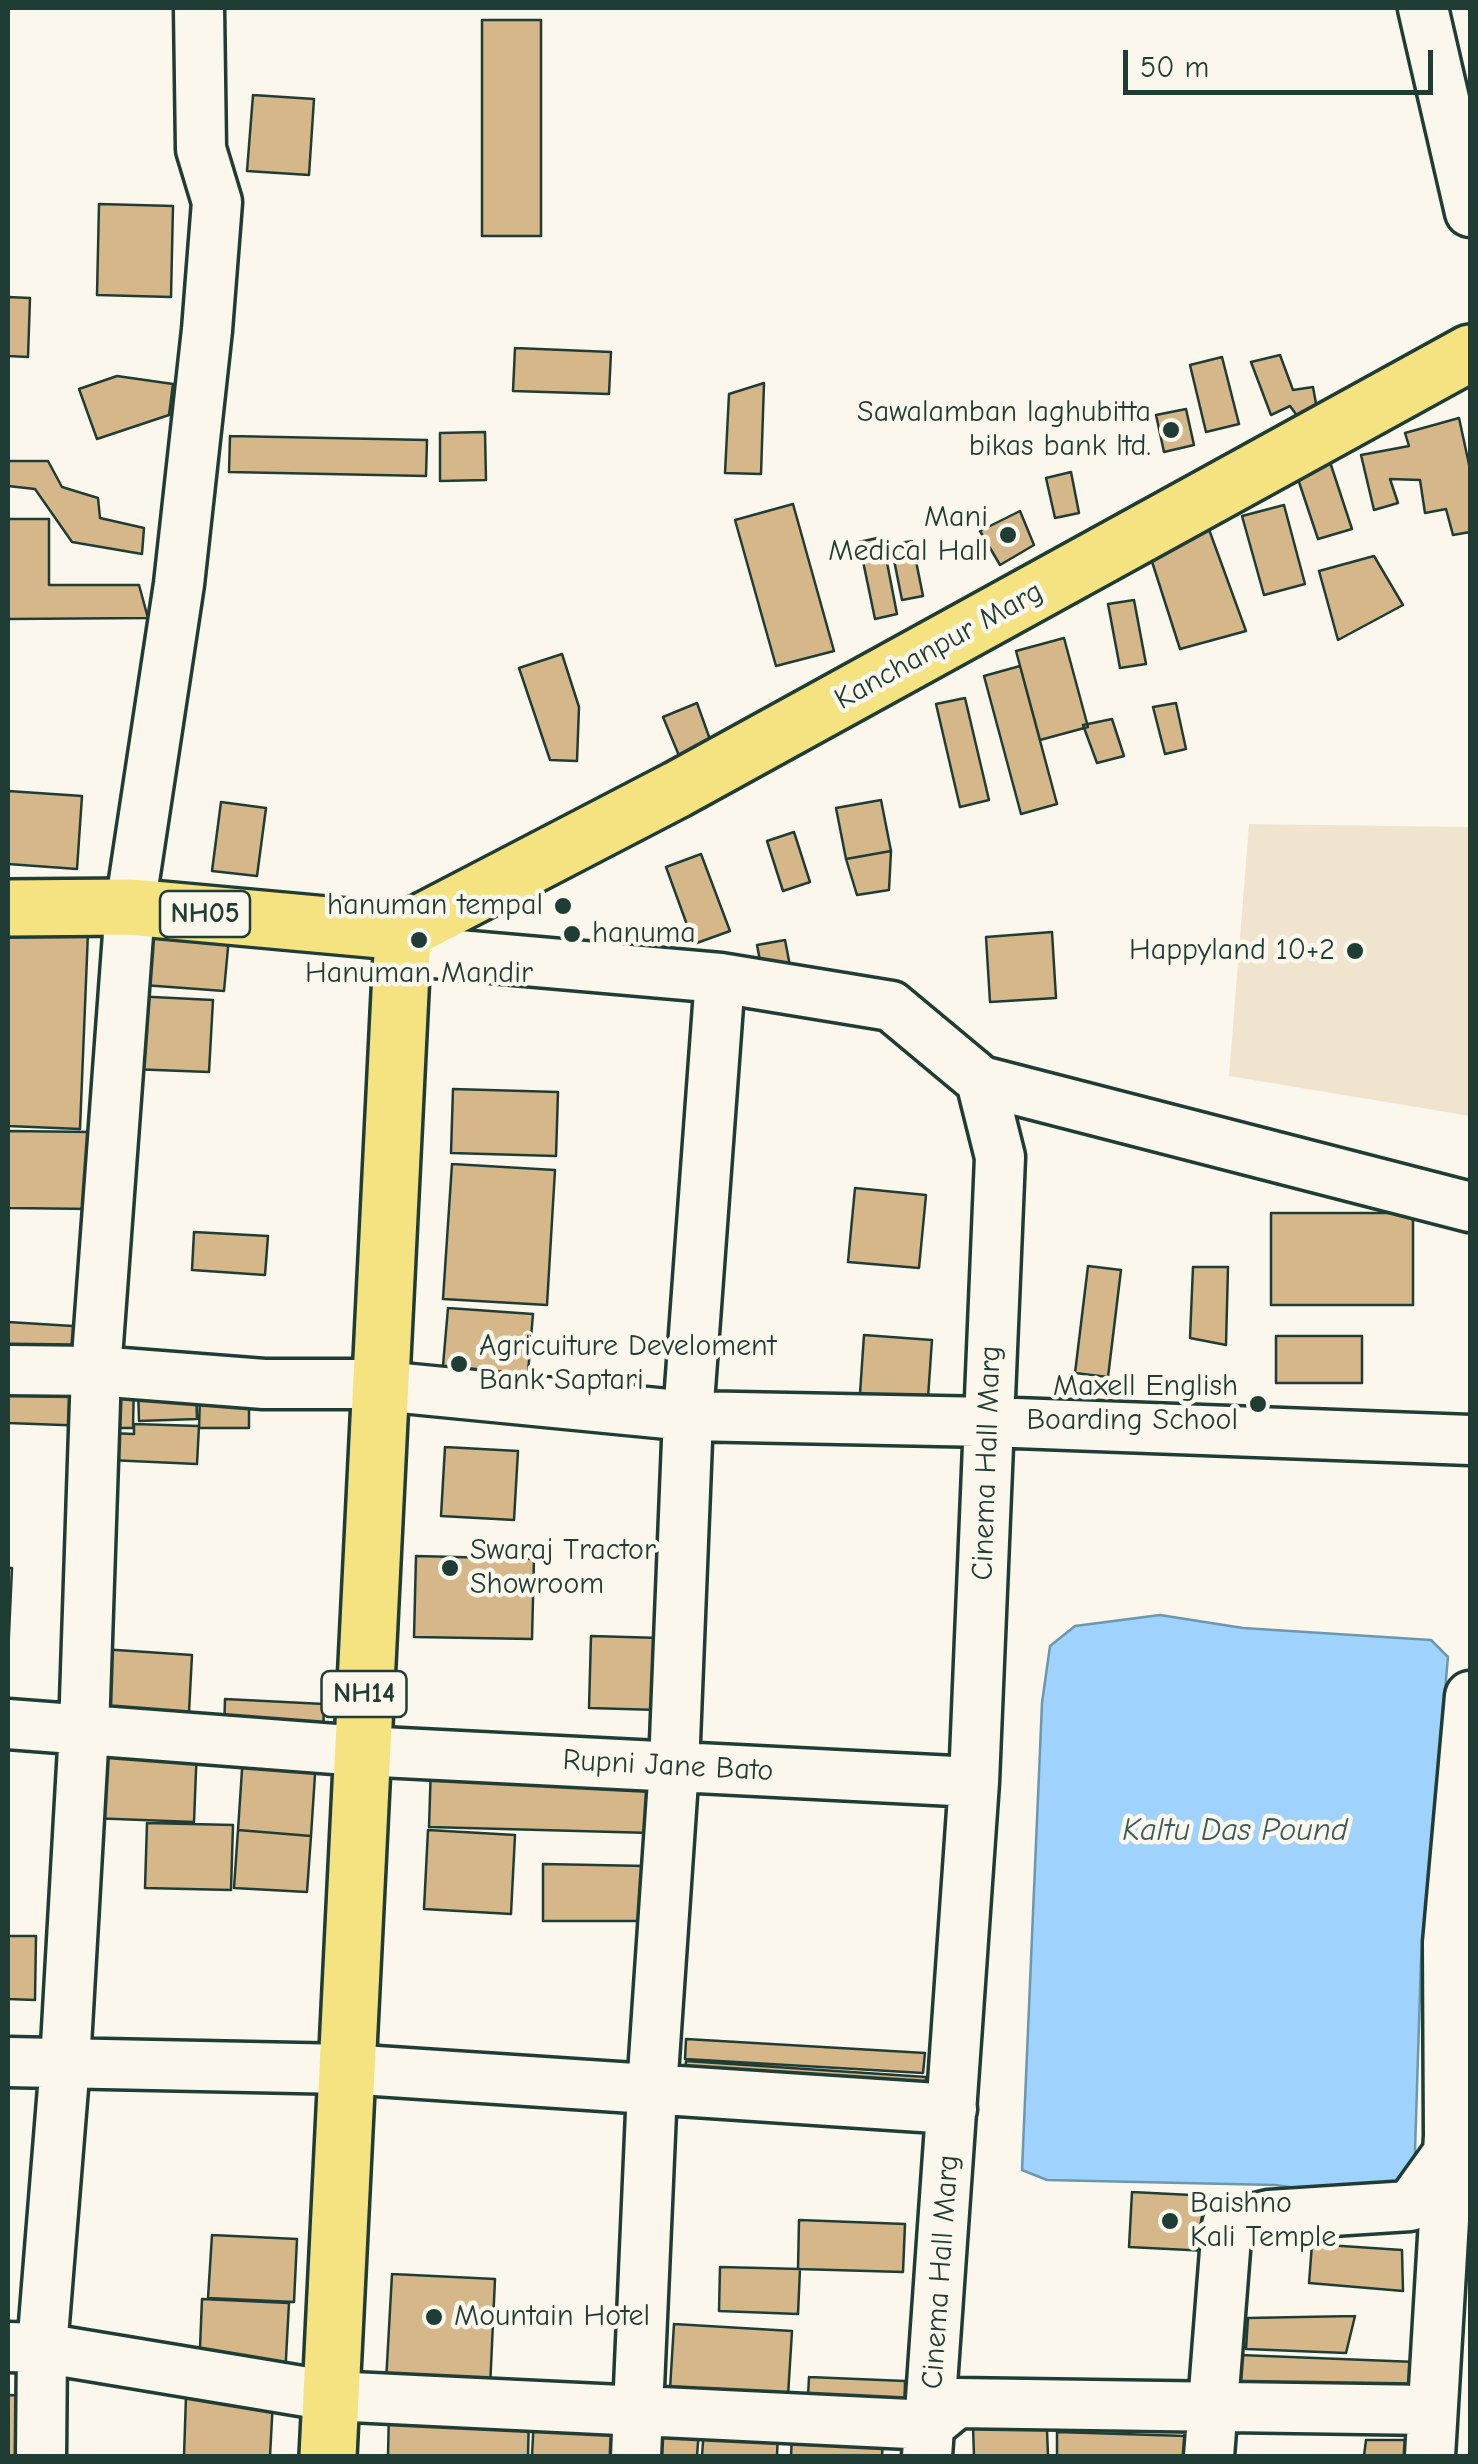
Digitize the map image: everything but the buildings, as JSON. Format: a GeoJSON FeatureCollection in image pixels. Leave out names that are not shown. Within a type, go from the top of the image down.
{"type":"FeatureCollection","features":[{"type":"Feature","properties":{"kind":"main road","name":"Kanchanpur Marg"},"geometry":{"type":"LineString","coordinates":[[402,941],[1470,353]]}},
{"type":"Feature","properties":{"kind":"main road","name":"NH05"},"geometry":{"type":"LineString","coordinates":[[8,908],[130,907],[402,941]]}},
{"type":"Feature","properties":{"kind":"main road","name":"NH14"},"geometry":{"type":"LineString","coordinates":[[328,2456],[402,941]]}},
{"type":"Feature","properties":{"kind":"street"},"geometry":{"type":"LineString","coordinates":[[41,2456],[25,2347],[65,2063],[84,1730],[96,1371],[130,907],[179,584],[207,330],[216,202],[201,149],[198,8]]}},
{"type":"Feature","properties":{"kind":"street"},"geometry":{"type":"LineString","coordinates":[[1423,8],[1470,212]]}},
{"type":"Feature","properties":{"kind":"street"},"geometry":{"type":"LineString","coordinates":[[402,941],[720,978],[891,1006],[981,1081],[1470,1207]]}},
{"type":"Feature","properties":{"kind":"street"},"geometry":{"type":"LineString","coordinates":[[637,2434],[652,2089],[674,1766],[688,1416],[720,978]]}},
{"type":"Feature","properties":{"kind":"street","name":"Cinema Hall Marg"},"geometry":{"type":"LineString","coordinates":[[928,2441],[974,1782],[1000,1157],[981,1081]]}},
{"type":"Feature","properties":{"kind":"street"},"geometry":{"type":"LineString","coordinates":[[8,1370],[379,1386],[688,1416],[989,1422],[1470,1440]]}},
{"type":"Feature","properties":{"kind":"street"},"geometry":{"type":"LineString","coordinates":[[25,2347],[330,2396],[637,2434],[928,2441],[957,2403],[1212,2408],[1430,2433],[1456,2150],[1448,1943],[1461,1906],[1470,1696]]}},
{"type":"Feature","properties":{"kind":"street","name":"Rupni Jane Bato"},"geometry":{"type":"LineString","coordinates":[[8,1724],[362,1750],[974,1782]]}},
{"type":"Feature","properties":{"kind":"street"},"geometry":{"type":"LineString","coordinates":[[8,2062],[346,2070],[952,2109]]}},
{"type":"Feature","properties":{"kind":"street"},"geometry":{"type":"LineString","coordinates":[[1209,2456],[1227,2225],[1269,2216],[1410,2206],[1456,2150]]}},
{"type":"Feature","properties":{"kind":"shaded area","name":"Happyland 10+2"},"geometry":{"type":"Polygon","coordinates":[[[1249,824],[1470,827],[1470,1116],[1229,1076],[1249,824]]]}},
{"type":"Feature","properties":{"kind":"water","name":"Kaltu Das Pound"},"geometry":{"type":"Polygon","coordinates":[[[1160,1615],[1243,1628],[1431,1640],[1448,1657],[1421,1960],[1414,2183],[1398,2202],[1275,2185],[1047,2180],[1022,2170],[1042,1703],[1050,1646],[1075,1626],[1160,1615]]]}},
{"type":"Feature","properties":{"kind":"place","name":"Sawalamban laghubitta bikas bank ltd."},"geometry":{"type":"Point","coordinates":[1171,430]}},
{"type":"Feature","properties":{"kind":"place","name":"Mani Medical Hall"},"geometry":{"type":"Point","coordinates":[1008,535]}},
{"type":"Feature","properties":{"kind":"place","name":"hanuman tempal"},"geometry":{"type":"Point","coordinates":[563,906]}},
{"type":"Feature","properties":{"kind":"place","name":"hanuma"},"geometry":{"type":"Point","coordinates":[572,934]}},
{"type":"Feature","properties":{"kind":"place","name":"Hanuman Mandir"},"geometry":{"type":"Point","coordinates":[419,940]}},
{"type":"Feature","properties":{"kind":"place","name":"Happyland 10+2"},"geometry":{"type":"Point","coordinates":[1355,951]}},
{"type":"Feature","properties":{"kind":"place","name":"Agricuiture Develoment Bank Saptari"},"geometry":{"type":"Point","coordinates":[459,1364]}},
{"type":"Feature","properties":{"kind":"place","name":"Maxell English Boarding School"},"geometry":{"type":"Point","coordinates":[1258,1404]}},
{"type":"Feature","properties":{"kind":"place","name":"Swaraj Tractor Showroom"},"geometry":{"type":"Point","coordinates":[450,1568]}},
{"type":"Feature","properties":{"kind":"place","name":"Baishno Kali Temple"},"geometry":{"type":"Point","coordinates":[1170,2221]}},
{"type":"Feature","properties":{"kind":"place","name":"Mountain Hotel"},"geometry":{"type":"Point","coordinates":[434,2317]}}]}
